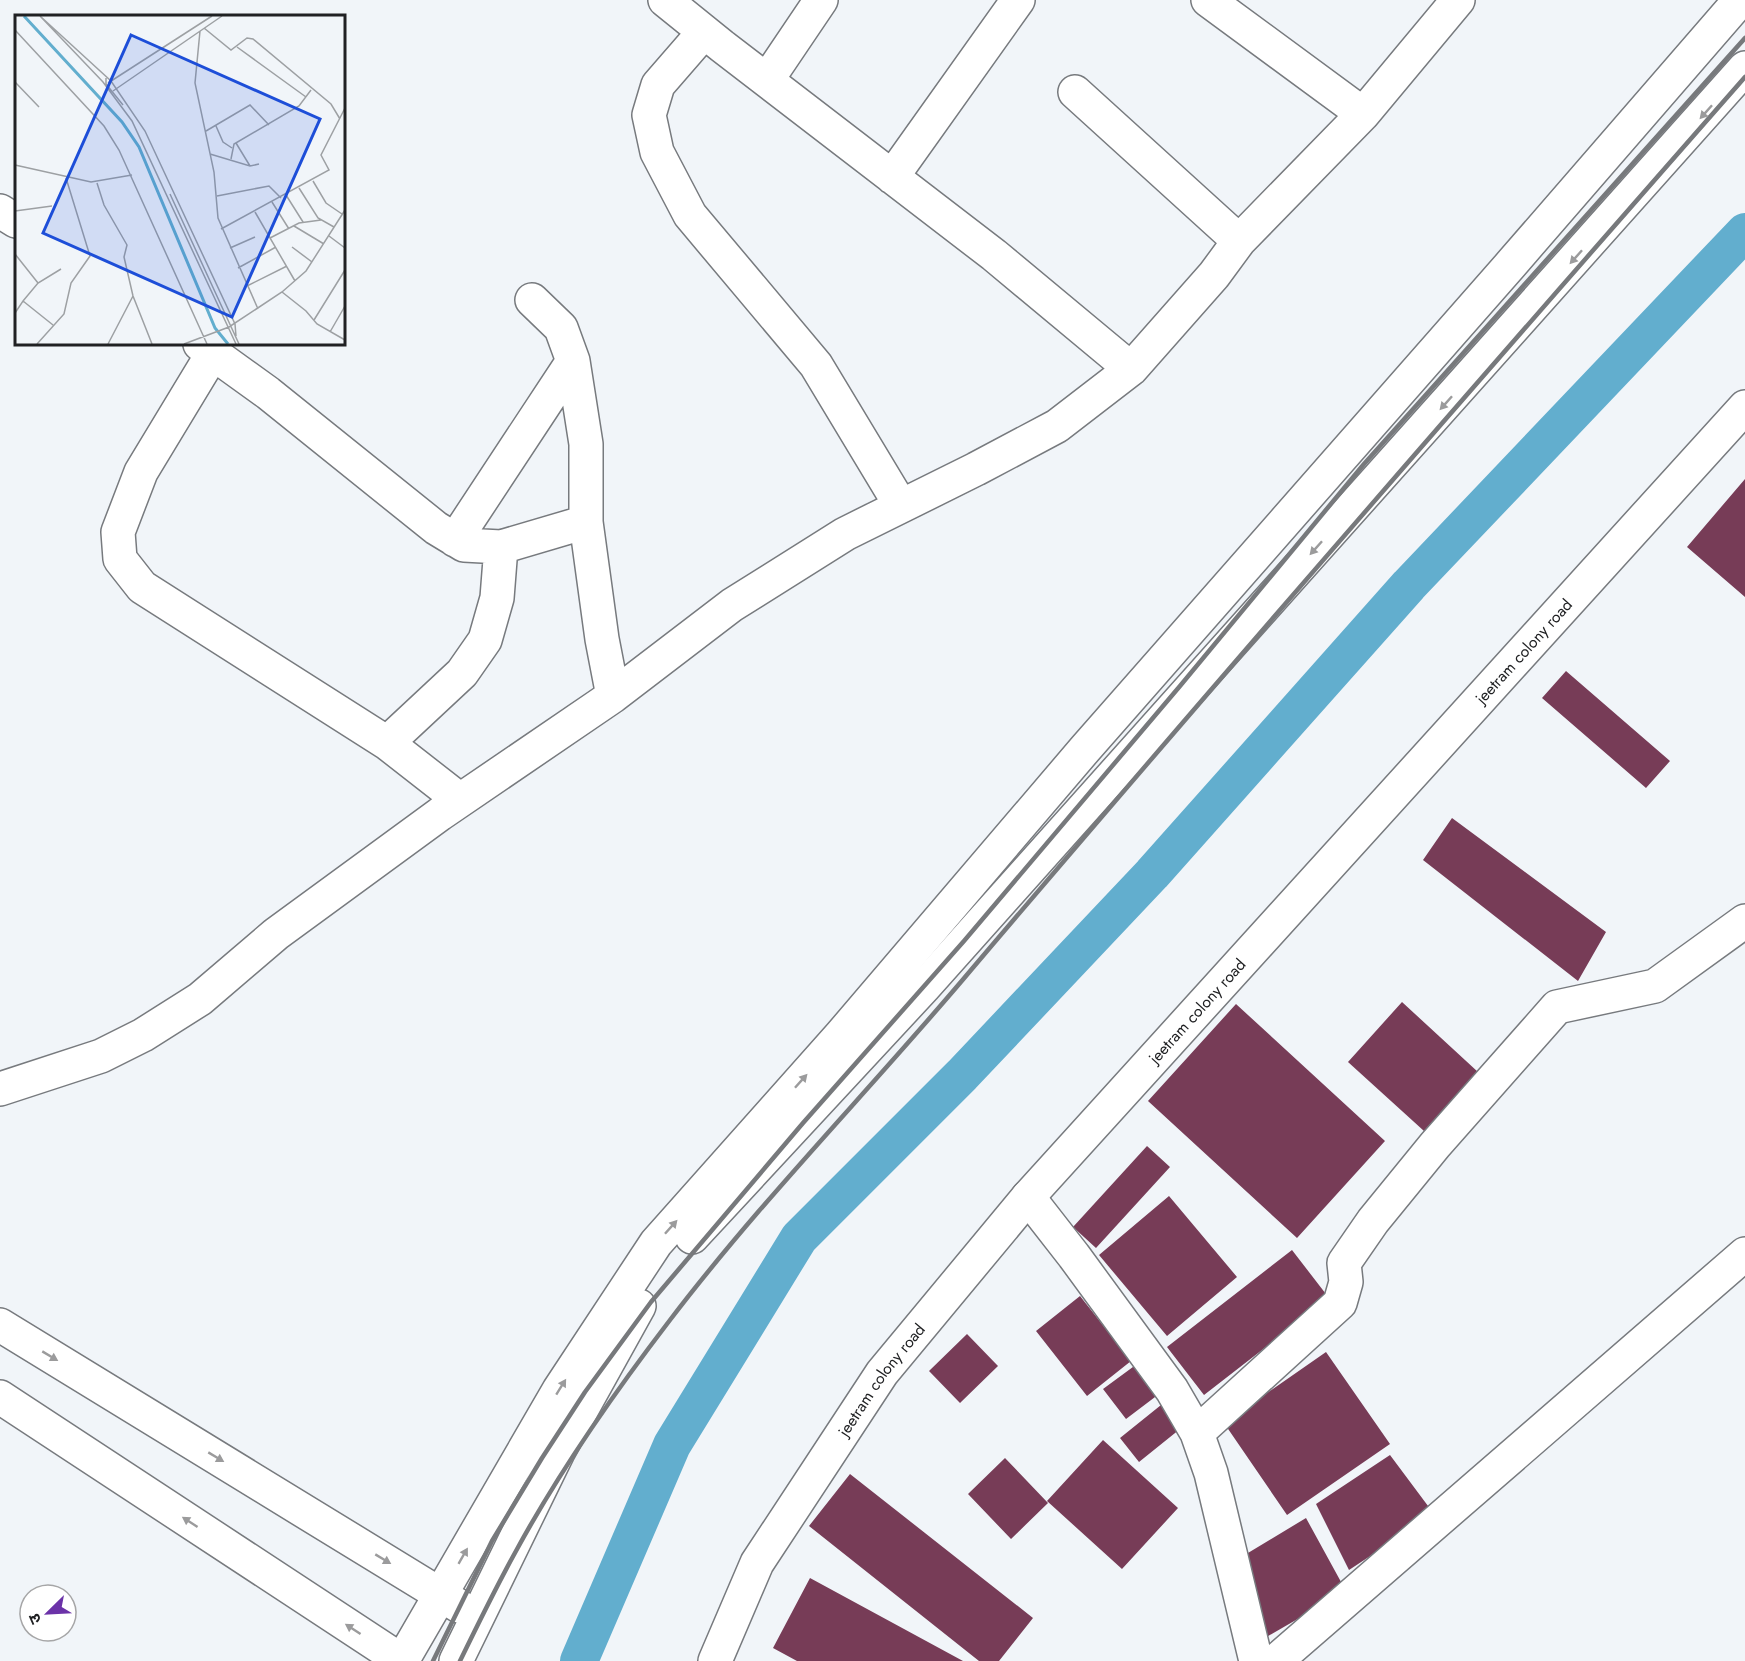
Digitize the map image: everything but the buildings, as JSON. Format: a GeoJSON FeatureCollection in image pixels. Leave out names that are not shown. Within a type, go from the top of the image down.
{"type":"FeatureCollection","features":[{"type":"Feature","properties":{"kind":"street"},"geometry":{"type":"LineString","coordinates":[[665,0],[994,255],[1131,369]]}},
{"type":"Feature","properties":{"kind":"street"},"geometry":{"type":"LineString","coordinates":[[767,81],[821,0]]}},
{"type":"Feature","properties":{"kind":"street"},"geometry":{"type":"LineString","coordinates":[[892,177],[1018,0]]}},
{"type":"Feature","properties":{"kind":"street"},"geometry":{"type":"LineString","coordinates":[[1208,0],[1363,114]]}},
{"type":"Feature","properties":{"kind":"street"},"geometry":{"type":"LineString","coordinates":[[0,1089],[101,1056],[143,1035],[200,999],[276,934],[460,800],[613,696],[732,605],[845,534],[1057,426],[1131,369],[1214,275],[1239,241],[1363,114],[1458,0]]}},
{"type":"Feature","properties":{"kind":"street"},"geometry":{"type":"LineString","coordinates":[[0,1396],[402,1661],[559,1390],[657,1244],[841,1035],[1085,749],[1490,289],[1740,0]]}},
{"type":"Feature","properties":{"kind":"street"},"geometry":{"type":"LineString","coordinates":[[704,32],[658,85],[649,115],[657,152],[690,215],[816,365],[901,506]]}},
{"type":"Feature","properties":{"kind":"street"},"geometry":{"type":"LineString","coordinates":[[456,1661],[558,1452],[655,1277],[924,987],[1745,68]]}},
{"type":"Feature","properties":{"kind":"street"},"geometry":{"type":"LineString","coordinates":[[1075,92],[1239,241]]}},
{"type":"Feature","properties":{"kind":"street"},"geometry":{"type":"LineString","coordinates":[[0,212],[15,220]]}},
{"type":"Feature","properties":{"kind":"street"},"geometry":{"type":"LineString","coordinates":[[532,300],[561,328],[573,361],[586,444],[586,522],[602,639],[613,696]]}},
{"type":"Feature","properties":{"kind":"street"},"geometry":{"type":"LineString","coordinates":[[460,800],[387,743],[142,587],[120,559],[118,532],[141,472],[206,348],[268,393],[436,528],[464,545],[501,547],[586,522]]}},
{"type":"Feature","properties":{"kind":"street"},"geometry":{"type":"LineString","coordinates":[[454,540],[573,361]]}},
{"type":"Feature","properties":{"kind":"street","name":"jeetram colony road"},"geometry":{"type":"LineString","coordinates":[[715,1661],[757,1563],[882,1373],[1028,1197],[1745,407]]}},
{"type":"Feature","properties":{"kind":"street"},"geometry":{"type":"LineString","coordinates":[[387,743],[462,673],[485,640],[497,598],[501,547]]}},
{"type":"Feature","properties":{"kind":"street"},"geometry":{"type":"LineString","coordinates":[[1197,1433],[1340,1303],[1346,1282],[1344,1263],[1373,1221],[1435,1145],[1557,1007],[1655,986],[1745,921]]}},
{"type":"Feature","properties":{"kind":"street"},"geometry":{"type":"LineString","coordinates":[[1028,1197],[1172,1390],[1197,1433],[1211,1473],[1256,1661]]}},
{"type":"Feature","properties":{"kind":"street"},"geometry":{"type":"LineString","coordinates":[[1276,1661],[1745,1254]]}},
{"type":"Feature","properties":{"kind":"street"},"geometry":{"type":"LineString","coordinates":[[0,1325],[477,1617]]}},
{"type":"Feature","properties":{"kind":"waterway"},"geometry":{"type":"LineString","coordinates":[[579,1661],[672,1445],[799,1238],[962,1075],[1152,874],[1409,585],[1745,232]]}},
{"type":"Feature","properties":{"kind":"railway"},"geometry":{"type":"LineString","coordinates":[[433,1661],[492,1541],[542,1458],[585,1392],[651,1302],[803,1123],[964,941],[1364,464],[1745,38]]}},
{"type":"Feature","properties":{"kind":"railway"},"geometry":{"type":"LineString","coordinates":[[460,1661],[516,1551],[588,1432],[670,1320],[742,1230],[933,1014],[1356,522],[1745,77]]}}]}
